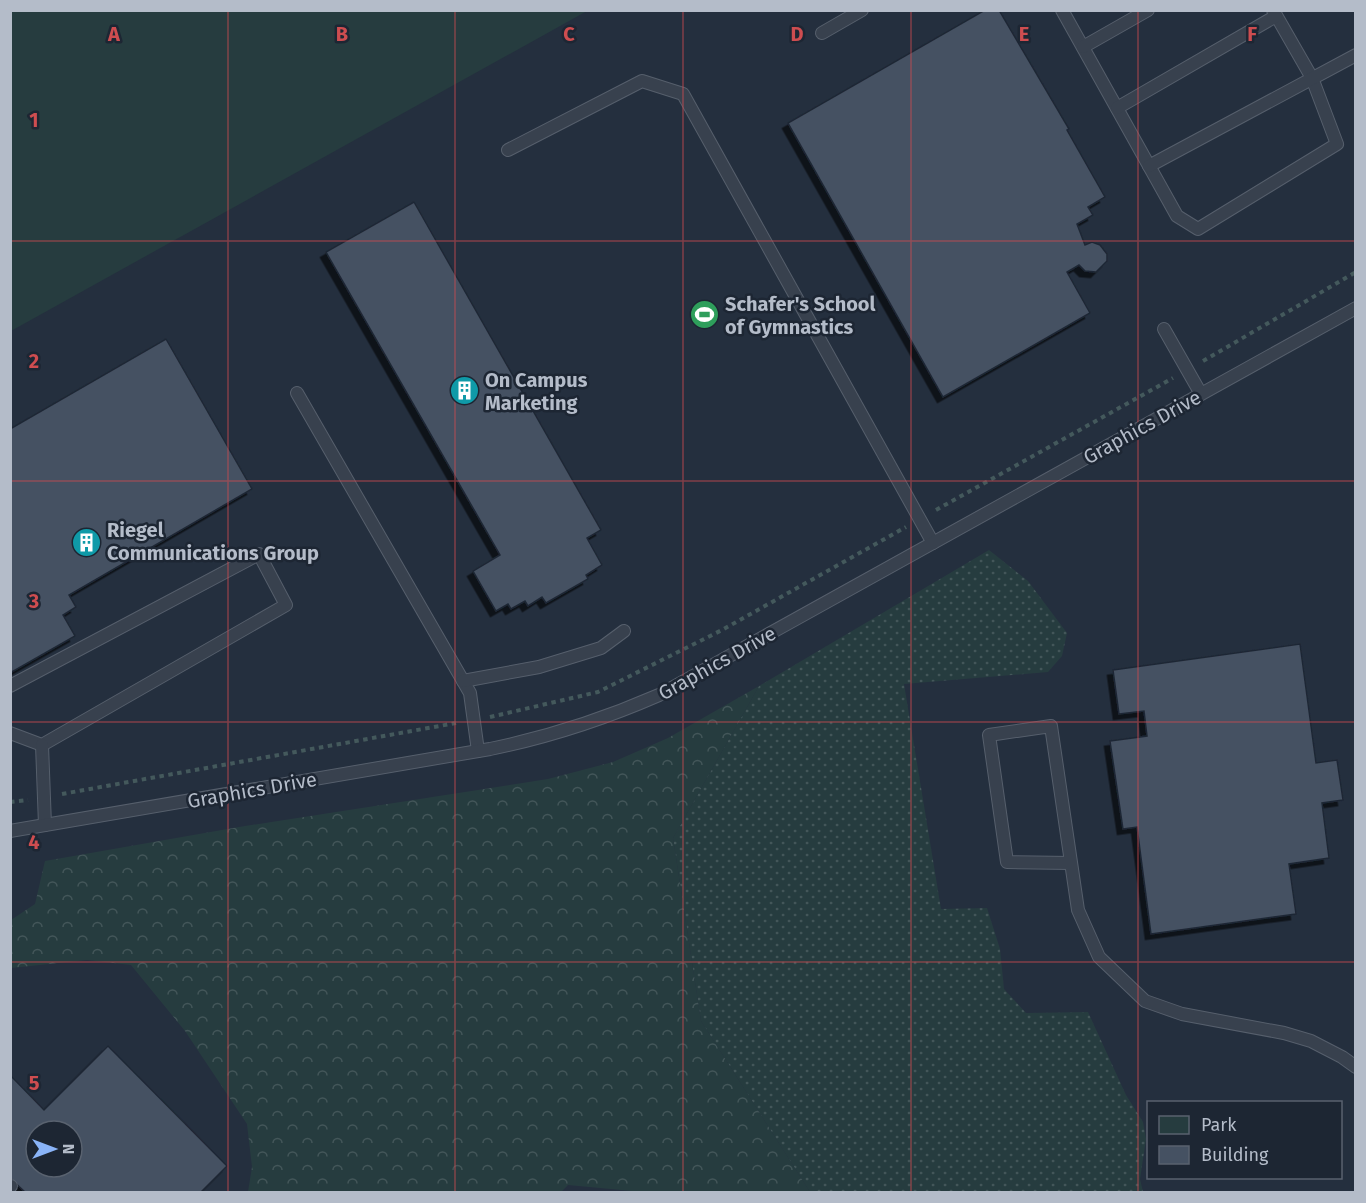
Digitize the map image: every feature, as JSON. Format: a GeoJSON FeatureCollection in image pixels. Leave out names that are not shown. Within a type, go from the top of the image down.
{"type":"FeatureCollection","features":[{"type":"Feature","properties":{"kind":"lane"},"geometry":{"type":"LineString","coordinates":[[822,33],[862,10]]}},
{"type":"Feature","properties":{"kind":"lane"},"geometry":{"type":"LineString","coordinates":[[1062,10],[1177,216],[1198,229],[1337,144],[1312,78],[1275,13],[1117,108]]}},
{"type":"Feature","properties":{"kind":"lane"},"geometry":{"type":"LineString","coordinates":[[1083,47],[1148,10]]}},
{"type":"Feature","properties":{"kind":"lane"},"geometry":{"type":"LineString","coordinates":[[1149,166],[1356,55]]}},
{"type":"Feature","properties":{"kind":"lane"},"geometry":{"type":"LineString","coordinates":[[508,150],[642,81],[683,94],[933,543]]}},
{"type":"Feature","properties":{"kind":"lane","name":"Graphics Drive"},"geometry":{"type":"LineString","coordinates":[[10,831],[478,751],[541,739],[591,723],[659,695],[1356,308]]}},
{"type":"Feature","properties":{"kind":"lane"},"geometry":{"type":"LineString","coordinates":[[1164,329],[1201,394]]}},
{"type":"Feature","properties":{"kind":"lane"},"geometry":{"type":"LineString","coordinates":[[297,393],[470,693],[478,751]]}},
{"type":"Feature","properties":{"kind":"lane"},"geometry":{"type":"LineString","coordinates":[[10,686],[259,554],[286,605],[42,745]]}},
{"type":"Feature","properties":{"kind":"lane"},"geometry":{"type":"LineString","coordinates":[[463,681],[539,667],[601,648],[624,631]]}},
{"type":"Feature","properties":{"kind":"lane"},"geometry":{"type":"LineString","coordinates":[[1071,863],[1007,862],[989,735],[1051,726],[1078,910],[1100,957],[1145,1001],[1182,1014],[1284,1033],[1311,1041],[1356,1067]]}},
{"type":"Feature","properties":{"kind":"lane"},"geometry":{"type":"LineString","coordinates":[[10,733],[42,745]]}},
{"type":"Feature","properties":{"kind":"lane"},"geometry":{"type":"LineString","coordinates":[[42,745],[42,797],[45,825]]}},
{"type":"Feature","properties":{"kind":"path"},"geometry":{"type":"LineString","coordinates":[[10,802],[474,720],[598,693],[722,630],[1187,370],[1356,272]]}},
{"type":"Feature","properties":{"kind":"green space"},"geometry":{"type":"Polygon","coordinates":[[[11,10],[587,10],[587,11],[11,331],[11,10]]]}},
{"type":"Feature","properties":{"kind":"green space"},"geometry":{"type":"Polygon","coordinates":[[[989,550],[1028,581],[1067,633],[1062,656],[1048,672],[904,684],[941,909],[987,908],[1000,949],[1004,989],[1026,1013],[1088,1012],[1126,1095],[1143,1122],[1146,1139],[1140,1179],[1143,1192],[810,1192],[701,1021],[673,838],[759,686],[989,550]]]}},
{"type":"Feature","properties":{"kind":"green space"},"geometry":{"type":"Polygon","coordinates":[[[759,686],[673,838],[701,1021],[810,1192],[643,1192],[568,1185],[561,1192],[248,1192],[252,1167],[247,1124],[185,1031],[131,965],[87,960],[11,968],[11,920],[35,904],[45,861],[239,827],[548,779],[613,762],[668,738],[759,686]]]}},
{"type":"Feature","properties":{"kind":"building"},"geometry":{"type":"Polygon","coordinates":[[[985,10],[999,10],[1069,129],[1067,130],[1105,197],[1088,207],[1093,215],[1077,224],[1085,245],[1092,242],[1100,245],[1107,254],[1107,261],[1096,272],[1085,271],[1079,265],[1067,272],[1090,313],[943,397],[788,123],[985,10]]]}},
{"type":"Feature","properties":{"kind":"building","name":"On Campus Marketing"},"geometry":{"type":"Polygon","coordinates":[[[414,202],[601,530],[587,538],[602,565],[586,575],[588,579],[546,603],[542,597],[528,606],[525,601],[511,609],[508,604],[496,611],[473,571],[500,555],[326,252],[414,202]]]}},
{"type":"Feature","properties":{"kind":"building","name":"Riegel Communications Group"},"geometry":{"type":"Polygon","coordinates":[[[166,339],[252,489],[69,595],[76,607],[63,615],[75,636],[10,673],[10,429],[166,339]]]}},
{"type":"Feature","properties":{"kind":"building"},"geometry":{"type":"Polygon","coordinates":[[[1300,644],[1316,763],[1337,760],[1343,800],[1322,803],[1329,858],[1289,864],[1296,914],[1151,934],[1137,827],[1123,829],[1110,741],[1147,736],[1144,711],[1119,714],[1113,670],[1300,644]]]}},
{"type":"Feature","properties":{"kind":"building"},"geometry":{"type":"Polygon","coordinates":[[[108,1046],[227,1166],[201,1192],[25,1192],[10,1178],[10,1075],[44,1110],[108,1046]]]}},
{"type":"Feature","properties":{"kind":"place","name":"Schafer's School of Gymnastics"},"geometry":{"type":"Point","coordinates":[704,315]}},
{"type":"Feature","properties":{"kind":"place","name":"On Campus Marketing"},"geometry":{"type":"Point","coordinates":[464,391]}},
{"type":"Feature","properties":{"kind":"place","name":"Riegel Communications Group"},"geometry":{"type":"Point","coordinates":[86,542]}}]}
